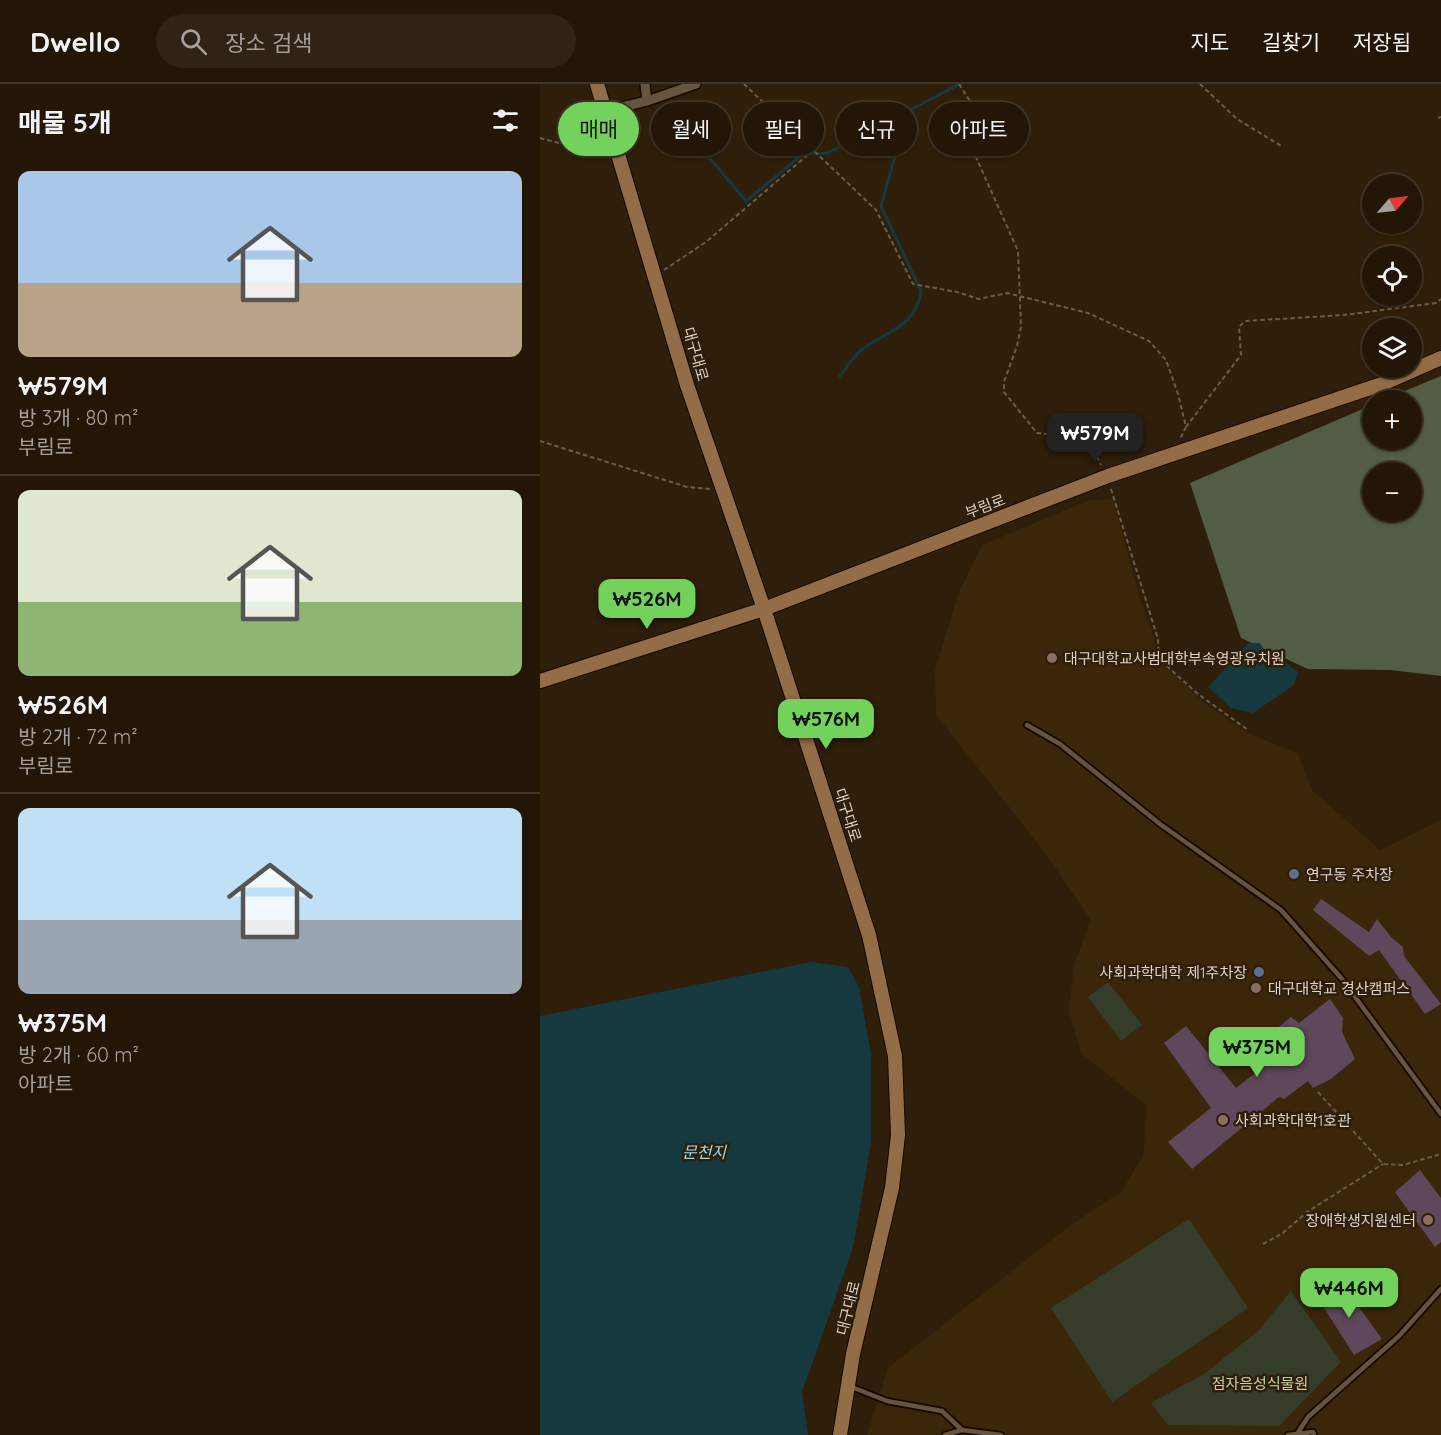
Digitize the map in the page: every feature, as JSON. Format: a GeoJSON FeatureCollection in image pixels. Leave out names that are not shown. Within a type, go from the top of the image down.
{"type":"FeatureCollection","features":[{"type":"Feature","properties":{"kind":"street","name":"대구대로"},"geometry":{"type":"LineString","coordinates":[[597,84],[602,102]]}},
{"type":"Feature","properties":{"kind":"street"},"geometry":{"type":"LineString","coordinates":[[645,84],[647,101]]}},
{"type":"Feature","properties":{"kind":"street"},"geometry":{"type":"LineString","coordinates":[[639,103],[696,84]]}},
{"type":"Feature","properties":{"kind":"street","name":"대구대로"},"geometry":{"type":"LineString","coordinates":[[617,156],[656,274],[687,385],[764,609],[869,935],[895,1056],[897,1134],[892,1188],[847,1384],[840,1435]]}},
{"type":"Feature","properties":{"kind":"street","name":"부림로"},"geometry":{"type":"LineString","coordinates":[[540,681],[764,609],[1108,476],[1382,384],[1441,358]]}},
{"type":"Feature","properties":{"kind":"lane"},"geometry":{"type":"LineString","coordinates":[[1027,725],[1060,744],[1160,824],[1281,910],[1342,979],[1441,1114]]}},
{"type":"Feature","properties":{"kind":"lane"},"geometry":{"type":"LineString","coordinates":[[1297,1434],[1308,1417],[1399,1336],[1441,1288]]}},
{"type":"Feature","properties":{"kind":"lane"},"geometry":{"type":"LineString","coordinates":[[847,1384],[855,1390],[887,1401],[942,1411],[962,1430]]}},
{"type":"Feature","properties":{"kind":"lane"},"geometry":{"type":"LineString","coordinates":[[945,1435],[962,1430],[1001,1435]]}},
{"type":"Feature","properties":{"kind":"lane"},"geometry":{"type":"LineString","coordinates":[[1288,1435],[1313,1432],[1314,1435]]}},
{"type":"Feature","properties":{"kind":"path"},"geometry":{"type":"LineString","coordinates":[[744,84],[762,102]]}},
{"type":"Feature","properties":{"kind":"path"},"geometry":{"type":"LineString","coordinates":[[959,84],[988,129],[972,140],[971,146],[1015,239],[1021,274],[1019,297],[1021,327],[1004,382],[1004,392],[1037,433],[1055,435],[1094,450],[1103,467]]}},
{"type":"Feature","properties":{"kind":"path"},"geometry":{"type":"LineString","coordinates":[[1200,84],[1237,119],[1283,147]]}},
{"type":"Feature","properties":{"kind":"path"},"geometry":{"type":"LineString","coordinates":[[540,138],[618,159]]}},
{"type":"Feature","properties":{"kind":"path"},"geometry":{"type":"LineString","coordinates":[[656,274],[675,264],[706,242],[806,156]]}},
{"type":"Feature","properties":{"kind":"path"},"geometry":{"type":"LineString","coordinates":[[817,156],[876,210],[913,284],[957,292],[979,299],[1007,293],[1088,313],[1149,340],[1166,360],[1186,427]]}},
{"type":"Feature","properties":{"kind":"path"},"geometry":{"type":"LineString","coordinates":[[1173,455],[1186,427],[1241,355],[1239,327],[1245,321],[1344,315],[1436,303],[1441,299]]}},
{"type":"Feature","properties":{"kind":"path"},"geometry":{"type":"LineString","coordinates":[[540,441],[687,487],[723,489]]}},
{"type":"Feature","properties":{"kind":"path"},"geometry":{"type":"LineString","coordinates":[[1111,488],[1158,639],[1160,659],[1198,694],[1248,730]]}},
{"type":"Feature","properties":{"kind":"path"},"geometry":{"type":"LineString","coordinates":[[1318,1092],[1383,1164]]}},
{"type":"Feature","properties":{"kind":"path"},"geometry":{"type":"LineString","coordinates":[[1263,1244],[1283,1233],[1307,1212],[1383,1164],[1403,1164],[1441,1154]]}},
{"type":"Feature","properties":{"kind":"shaded area","name":"대구대학교 경산캠퍼스"},"geometry":{"type":"Polygon","coordinates":[[[1113,499],[1140,599],[1154,638],[1156,657],[1206,704],[1248,733],[1298,754],[1313,791],[1380,850],[1441,820],[1441,1435],[867,1435],[888,1368],[1072,1224],[1121,1192],[1143,1156],[1147,1106],[1081,1053],[1069,1011],[1074,965],[1091,920],[1043,850],[936,715],[935,670],[959,592],[982,545],[1090,500],[1113,499]]]}},
{"type":"Feature","properties":{"kind":"green space"},"geometry":{"type":"Polygon","coordinates":[[[1441,376],[1441,676],[1391,670],[1308,669],[1241,638],[1190,483],[1362,409],[1362,450],[1422,450],[1422,390],[1407,390],[1441,376]]]}},
{"type":"Feature","properties":{"kind":"green space"},"geometry":{"type":"Polygon","coordinates":[[[1108,982],[1142,1025],[1121,1041],[1088,997],[1108,982]]]}},
{"type":"Feature","properties":{"kind":"green space"},"geometry":{"type":"Polygon","coordinates":[[[1189,1219],[1248,1308],[1112,1402],[1051,1308],[1189,1219]]]}},
{"type":"Feature","properties":{"kind":"green space","name":"점자음성식물원"},"geometry":{"type":"Polygon","coordinates":[[[1291,1291],[1341,1362],[1279,1426],[1168,1425],[1151,1403],[1204,1374],[1258,1331],[1291,1291]]]}},
{"type":"Feature","properties":{"kind":"water"},"geometry":{"type":"Polygon","coordinates":[[[1249,643],[1260,643],[1268,658],[1286,663],[1298,672],[1294,685],[1253,713],[1231,708],[1208,687],[1249,643]]]}},
{"type":"Feature","properties":{"kind":"water","name":"문천지"},"geometry":{"type":"Polygon","coordinates":[[[811,962],[848,967],[859,987],[871,1054],[871,1142],[853,1248],[802,1392],[808,1435],[540,1435],[540,1016],[811,962]]]}},
{"type":"Feature","properties":{"kind":"building"},"geometry":{"type":"Polygon","coordinates":[[[1321,899],[1369,932],[1377,919],[1391,937],[1403,947],[1404,956],[1441,1004],[1425,1014],[1379,950],[1369,956],[1313,910],[1321,899]]]}},
{"type":"Feature","properties":{"kind":"building"},"geometry":{"type":"Polygon","coordinates":[[[1330,999],[1343,1018],[1342,1032],[1355,1059],[1331,1079],[1313,1088],[1308,1081],[1284,1099],[1279,1097],[1192,1169],[1168,1142],[1211,1108],[1164,1043],[1186,1026],[1236,1088],[1284,1050],[1272,1033],[1275,1030],[1291,1017],[1299,1023],[1330,999]]]}},
{"type":"Feature","properties":{"kind":"building","name":"장애학생지원센터"},"geometry":{"type":"Polygon","coordinates":[[[1420,1170],[1441,1198],[1441,1242],[1435,1247],[1395,1192],[1420,1170]]]}},
{"type":"Feature","properties":{"kind":"building"},"geometry":{"type":"Polygon","coordinates":[[[1340,1281],[1382,1339],[1354,1355],[1317,1297],[1340,1281]]]}},
{"type":"Feature","properties":{"kind":"waterway"},"geometry":{"type":"LineString","coordinates":[[708,156],[746,201],[803,154],[827,153],[960,84]]}},
{"type":"Feature","properties":{"kind":"waterway"},"geometry":{"type":"LineString","coordinates":[[840,376],[861,350],[906,321],[918,303],[921,291],[881,206],[895,156]]}},
{"type":"Feature","properties":{"kind":"place","name":"대구대학교사범대학부속영광유치원"},"geometry":{"type":"Point","coordinates":[1052,658]}},
{"type":"Feature","properties":{"kind":"place","name":"연구동 주차장"},"geometry":{"type":"Point","coordinates":[1294,874]}},
{"type":"Feature","properties":{"kind":"place","name":"사회과학대학 제1주차장"},"geometry":{"type":"Point","coordinates":[1259,972]}},
{"type":"Feature","properties":{"kind":"place","name":"대구대학교 경산캠퍼스"},"geometry":{"type":"Point","coordinates":[1256,988]}},
{"type":"Feature","properties":{"kind":"place","name":"사회과학대학1호관"},"geometry":{"type":"Point","coordinates":[1223,1120]}},
{"type":"Feature","properties":{"kind":"place","name":"장애학생지원센터"},"geometry":{"type":"Point","coordinates":[1428,1220]}}]}
